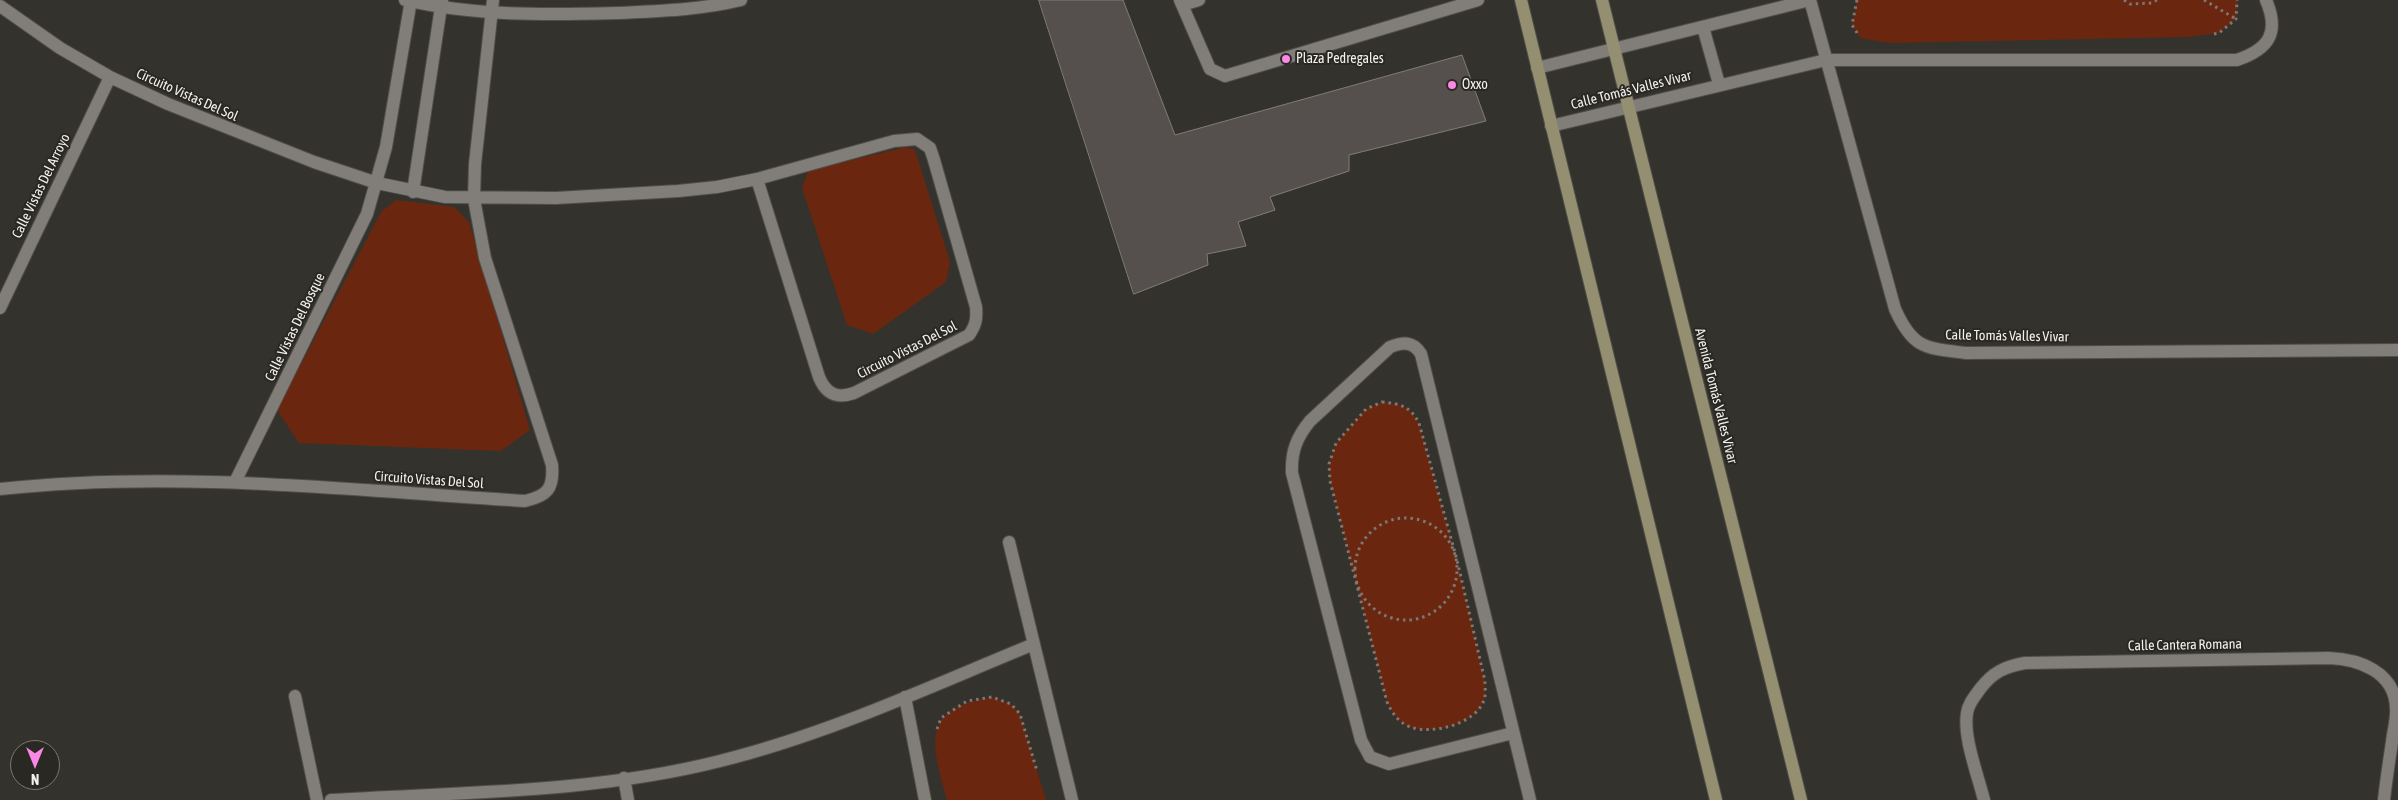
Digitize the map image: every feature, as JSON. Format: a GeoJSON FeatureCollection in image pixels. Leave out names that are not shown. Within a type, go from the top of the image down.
{"type":"FeatureCollection","features":[{"type":"Feature","properties":{"kind":"main road"},"geometry":{"type":"LineString","coordinates":[[1521,0],[1716,800]]}},
{"type":"Feature","properties":{"kind":"main road","name":"Avenida Tomás Valles Vivar"},"geometry":{"type":"LineString","coordinates":[[1602,0],[1801,800]]}},
{"type":"Feature","properties":{"kind":"street"},"geometry":{"type":"LineString","coordinates":[[377,183],[396,96],[409,0],[493,6],[558,15],[677,11],[741,0]]}},
{"type":"Feature","properties":{"kind":"street"},"geometry":{"type":"LineString","coordinates":[[1199,0],[1181,3],[1206,64],[1217,75],[1225,76],[1469,1]]}},
{"type":"Feature","properties":{"kind":"street","name":"Calle Tomás Valles Vivar"},"geometry":{"type":"LineString","coordinates":[[1537,68],[1810,0],[1895,309],[1903,328],[1917,344],[1940,350],[1966,353],[2398,350]]}},
{"type":"Feature","properties":{"kind":"street","name":"Calle Tomás Valles Vivar"},"geometry":{"type":"LineString","coordinates":[[1551,126],[1718,84],[1826,60],[2237,60],[2254,54],[2266,44],[2272,30],[2272,15],[2266,0]]}},
{"type":"Feature","properties":{"kind":"street"},"geometry":{"type":"LineString","coordinates":[[413,192],[442,3]]}},
{"type":"Feature","properties":{"kind":"street","name":"Circuito Vistas Del Sol"},"geometry":{"type":"LineString","coordinates":[[0,6],[60,48],[110,78],[238,134],[377,183],[413,192],[474,199],[556,198],[669,192],[717,187],[757,179],[894,141],[917,139],[930,148],[976,307],[975,327],[970,335],[854,393],[843,396],[832,395],[823,388],[819,377],[757,179]]}},
{"type":"Feature","properties":{"kind":"street","name":"Circuito Vistas Del Sol"},"geometry":{"type":"LineString","coordinates":[[0,489],[99,482],[234,482],[525,501],[540,498],[550,489],[553,477],[552,465],[485,258],[474,199],[475,164],[493,6]]}},
{"type":"Feature","properties":{"kind":"street"},"geometry":{"type":"LineString","coordinates":[[1703,27],[1718,84]]}},
{"type":"Feature","properties":{"kind":"street","name":"Calle Vistas Del Arroyo"},"geometry":{"type":"LineString","coordinates":[[0,308],[110,78]]}},
{"type":"Feature","properties":{"kind":"street","name":"Calle Vistas Del Bosque"},"geometry":{"type":"LineString","coordinates":[[234,482],[367,214],[377,183]]}},
{"type":"Feature","properties":{"kind":"street"},"geometry":{"type":"LineString","coordinates":[[1513,733],[1389,764],[1370,757],[1361,740],[1292,473],[1291,459],[1300,433],[1310,421],[1390,347],[1400,343],[1409,343],[1417,347],[1421,354],[1530,800]]}},
{"type":"Feature","properties":{"kind":"street"},"geometry":{"type":"LineString","coordinates":[[1009,542],[1072,800]]}},
{"type":"Feature","properties":{"kind":"street"},"geometry":{"type":"LineString","coordinates":[[331,800],[538,788],[624,778],[719,761],[769,748],[830,728],[1034,644]]}},
{"type":"Feature","properties":{"kind":"street","name":"Calle Cantera Romana"},"geometry":{"type":"LineString","coordinates":[[1984,800],[1967,732],[1967,712],[1974,696],[1988,678],[2004,667],[2025,663],[2329,658],[2350,659],[2371,668],[2385,678],[2392,692],[2396,708],[2384,800]]}},
{"type":"Feature","properties":{"kind":"street"},"geometry":{"type":"LineString","coordinates":[[295,696],[317,800]]}},
{"type":"Feature","properties":{"kind":"street"},"geometry":{"type":"LineString","coordinates":[[905,697],[925,800]]}},
{"type":"Feature","properties":{"kind":"street"},"geometry":{"type":"LineString","coordinates":[[624,778],[628,800]]}},
{"type":"Feature","properties":{"kind":"path"},"geometry":{"type":"LineString","coordinates":[[2124,0],[2130,4],[2152,3],[2157,0]]}},
{"type":"Feature","properties":{"kind":"path"},"geometry":{"type":"LineString","coordinates":[[2204,0],[2236,19]]}},
{"type":"Feature","properties":{"kind":"path"},"geometry":{"type":"LineString","coordinates":[[1382,402],[1398,403],[1413,411],[1419,423],[1457,560],[1486,681],[1484,700],[1476,713],[1457,724],[1425,730],[1409,726],[1394,716],[1387,702],[1330,481],[1329,464],[1336,443],[1366,408],[1382,402]]}},
{"type":"Feature","properties":{"kind":"path"},"geometry":{"type":"LineString","coordinates":[[1407,518],[1424,521],[1440,530],[1451,544],[1457,560],[1458,577],[1453,592],[1443,605],[1430,615],[1415,620],[1398,620],[1383,615],[1370,605],[1360,592],[1355,577],[1355,559],[1362,542],[1374,529],[1390,521],[1407,518]]}},
{"type":"Feature","properties":{"kind":"path"},"geometry":{"type":"LineString","coordinates":[[935,734],[941,718],[968,701],[992,697],[1011,704],[1020,714],[1040,781]]}},
{"type":"Feature","properties":{"kind":"shaded area"},"geometry":{"type":"Polygon","coordinates":[[[1857,0],[2237,0],[2238,2],[2236,19],[2219,33],[2189,37],[1890,43],[1860,38],[1852,25],[1857,0]]]}},
{"type":"Feature","properties":{"kind":"shaded area"},"geometry":{"type":"Polygon","coordinates":[[[906,147],[915,150],[950,262],[946,282],[873,334],[847,325],[802,188],[808,171],[906,147]]]}},
{"type":"Feature","properties":{"kind":"shaded area"},"geometry":{"type":"Polygon","coordinates":[[[396,200],[454,207],[469,222],[530,430],[501,451],[299,443],[277,410],[381,212],[396,200]]]}},
{"type":"Feature","properties":{"kind":"shaded area"},"geometry":{"type":"Polygon","coordinates":[[[1382,402],[1408,409],[1419,423],[1457,560],[1485,681],[1485,698],[1472,715],[1452,726],[1430,730],[1410,727],[1402,723],[1387,702],[1330,481],[1329,464],[1336,443],[1366,409],[1382,402]]]}},
{"type":"Feature","properties":{"kind":"shaded area"},"geometry":{"type":"Polygon","coordinates":[[[992,697],[1011,704],[1020,714],[1046,800],[947,800],[937,762],[936,732],[942,720],[952,710],[968,703],[992,697]]]}},
{"type":"Feature","properties":{"kind":"building"},"geometry":{"type":"Polygon","coordinates":[[[1039,0],[1123,0],[1175,135],[1462,55],[1486,121],[1349,155],[1349,171],[1270,197],[1275,210],[1238,222],[1246,246],[1207,254],[1208,265],[1134,294],[1039,0]]]}},
{"type":"Feature","properties":{"kind":"place","name":"Plaza Pedregales"},"geometry":{"type":"Point","coordinates":[1286,59]}},
{"type":"Feature","properties":{"kind":"place","name":"Oxxo"},"geometry":{"type":"Point","coordinates":[1452,85]}}]}
